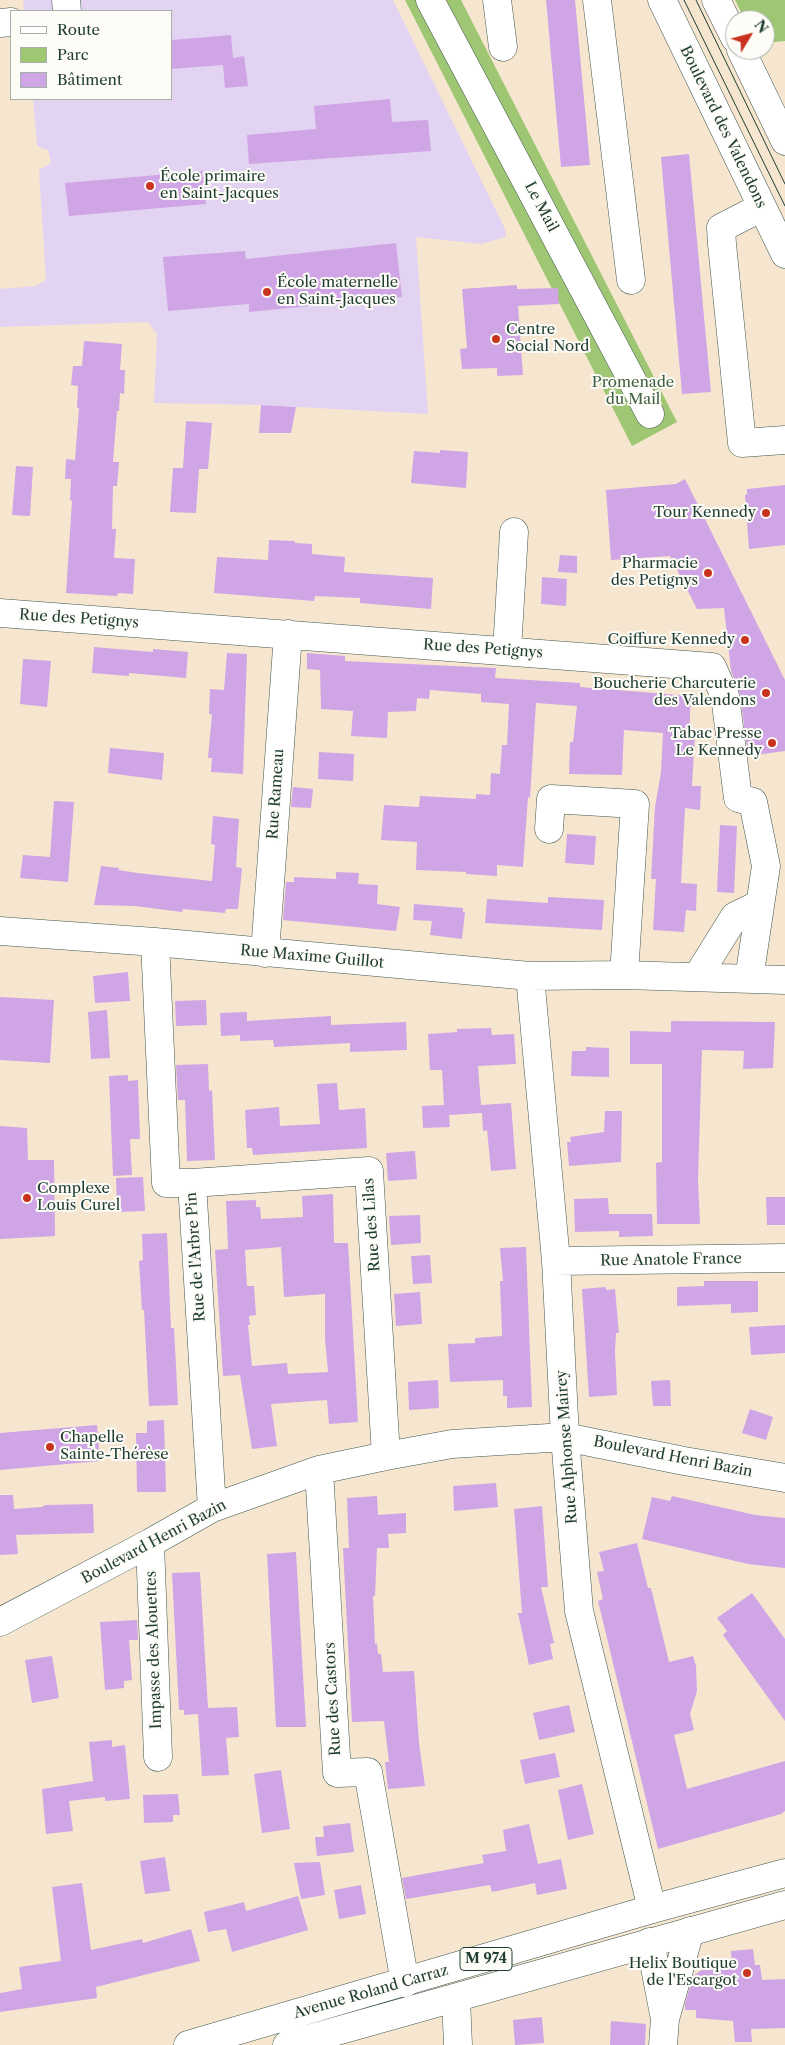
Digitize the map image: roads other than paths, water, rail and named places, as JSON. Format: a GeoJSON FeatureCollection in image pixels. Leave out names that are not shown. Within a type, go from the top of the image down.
{"type":"FeatureCollection","features":[{"type":"Feature","properties":{"kind":"street","name":"Le Mail"},"geometry":{"type":"LineString","coordinates":[[430,0],[650,414]]}},
{"type":"Feature","properties":{"kind":"street"},"geometry":{"type":"LineString","coordinates":[[497,0],[503,47]]}},
{"type":"Feature","properties":{"kind":"street"},"geometry":{"type":"LineString","coordinates":[[597,0],[631,280]]}},
{"type":"Feature","properties":{"kind":"street","name":"Boulevard des Valendons"},"geometry":{"type":"LineString","coordinates":[[662,0],[785,254]]}},
{"type":"Feature","properties":{"kind":"street"},"geometry":{"type":"LineString","coordinates":[[716,0],[725,18]]}},
{"type":"Feature","properties":{"kind":"street"},"geometry":{"type":"LineString","coordinates":[[746,60],[785,140]]}},
{"type":"Feature","properties":{"kind":"street"},"geometry":{"type":"LineString","coordinates":[[762,207],[721,228],[722,244],[742,443],[785,440]]}},
{"type":"Feature","properties":{"kind":"street"},"geometry":{"type":"LineString","coordinates":[[507,651],[514,532]]}},
{"type":"Feature","properties":{"kind":"street","name":"Rue des Petignys"},"geometry":{"type":"LineString","coordinates":[[0,613],[712,667],[725,696],[738,798],[753,802],[766,866],[749,979]]}},
{"type":"Feature","properties":{"kind":"street","name":"Rue Rameau"},"geometry":{"type":"LineString","coordinates":[[265,953],[288,634]]}},
{"type":"Feature","properties":{"kind":"street"},"geometry":{"type":"LineString","coordinates":[[550,828],[551,800],[635,804],[624,974]]}},
{"type":"Feature","properties":{"kind":"street"},"geometry":{"type":"LineString","coordinates":[[697,977],[735,916],[760,904]]}},
{"type":"Feature","properties":{"kind":"street","name":"Rue Maxime Guillot"},"geometry":{"type":"LineString","coordinates":[[0,931],[155,942],[530,976],[624,974],[785,980]]}},
{"type":"Feature","properties":{"kind":"street","name":"Rue de l'Arbre Pin"},"geometry":{"type":"LineString","coordinates":[[155,942],[212,1508]]}},
{"type":"Feature","properties":{"kind":"street","name":"Rue Alphonse Mairey"},"geometry":{"type":"LineString","coordinates":[[530,976],[556,1261],[565,1436],[579,1611],[652,1910]]}},
{"type":"Feature","properties":{"kind":"street","name":"Rue des Lilas"},"geometry":{"type":"LineString","coordinates":[[179,1183],[369,1171],[386,1456]]}},
{"type":"Feature","properties":{"kind":"street","name":"Rue Anatole France"},"geometry":{"type":"LineString","coordinates":[[556,1261],[785,1258]]}},
{"type":"Feature","properties":{"kind":"street","name":"Boulevard Henri Bazin"},"geometry":{"type":"LineString","coordinates":[[0,1622],[150,1544],[212,1508],[319,1470],[386,1456],[452,1444],[565,1436],[684,1461],[785,1478]]}},
{"type":"Feature","properties":{"kind":"street","name":"Rue des Castors"},"geometry":{"type":"LineString","coordinates":[[319,1470],[337,1773],[368,1772],[405,1983]]}},
{"type":"Feature","properties":{"kind":"street","name":"Impasse des Alouettes"},"geometry":{"type":"LineString","coordinates":[[150,1544],[158,1757]]}},
{"type":"Feature","properties":{"kind":"street","name":"Avenue Roland Carraz"},"geometry":{"type":"LineString","coordinates":[[188,2045],[785,1873]]}},
{"type":"Feature","properties":{"kind":"street"},"geometry":{"type":"LineString","coordinates":[[664,2032],[650,1942],[708,1894]]}},
{"type":"Feature","properties":{"kind":"street","name":"Avenue Roland Carraz"},"geometry":{"type":"LineString","coordinates":[[287,2045],[785,1905]]}},
{"type":"Feature","properties":{"kind":"street"},"geometry":{"type":"LineString","coordinates":[[664,2032],[690,1931]]}},
{"type":"Feature","properties":{"kind":"street"},"geometry":{"type":"LineString","coordinates":[[456,1998],[458,2045]]}},
{"type":"Feature","properties":{"kind":"tram line"},"geometry":{"type":"LineString","coordinates":[[684,0],[785,206]]}},
{"type":"Feature","properties":{"kind":"tram line"},"geometry":{"type":"LineString","coordinates":[[696,0],[785,184]]}},
{"type":"Feature","properties":{"kind":"place","name":"École primaire en Saint-Jacques"},"geometry":{"type":"Point","coordinates":[150,186]}},
{"type":"Feature","properties":{"kind":"place","name":"École maternelle en Saint-Jacques"},"geometry":{"type":"Point","coordinates":[267,292]}},
{"type":"Feature","properties":{"kind":"place","name":"Centre Social Nord"},"geometry":{"type":"Point","coordinates":[496,339]}},
{"type":"Feature","properties":{"kind":"place","name":"Tour Kennedy"},"geometry":{"type":"Point","coordinates":[766,513]}},
{"type":"Feature","properties":{"kind":"place","name":"Pharmacie des Petignys"},"geometry":{"type":"Point","coordinates":[708,573]}},
{"type":"Feature","properties":{"kind":"place","name":"Coiffure Kennedy"},"geometry":{"type":"Point","coordinates":[745,640]}},
{"type":"Feature","properties":{"kind":"place","name":"Boucherie Charcuterie des Valendons"},"geometry":{"type":"Point","coordinates":[766,693]}},
{"type":"Feature","properties":{"kind":"place","name":"Tabac Presse Le Kennedy"},"geometry":{"type":"Point","coordinates":[772,743]}},
{"type":"Feature","properties":{"kind":"place","name":"Complexe Louis Curel"},"geometry":{"type":"Point","coordinates":[27,1198]}},
{"type":"Feature","properties":{"kind":"place","name":"Chapelle Sainte-Thérèse"},"geometry":{"type":"Point","coordinates":[50,1447]}},
{"type":"Feature","properties":{"kind":"place","name":"Helix Boutique de l'Escargot"},"geometry":{"type":"Point","coordinates":[747,1973]}},
{"type":"Feature","properties":{"kind":"park label","name":"Promenade du Mail"},"geometry":{"type":"Point","coordinates":[633,392]}}]}
